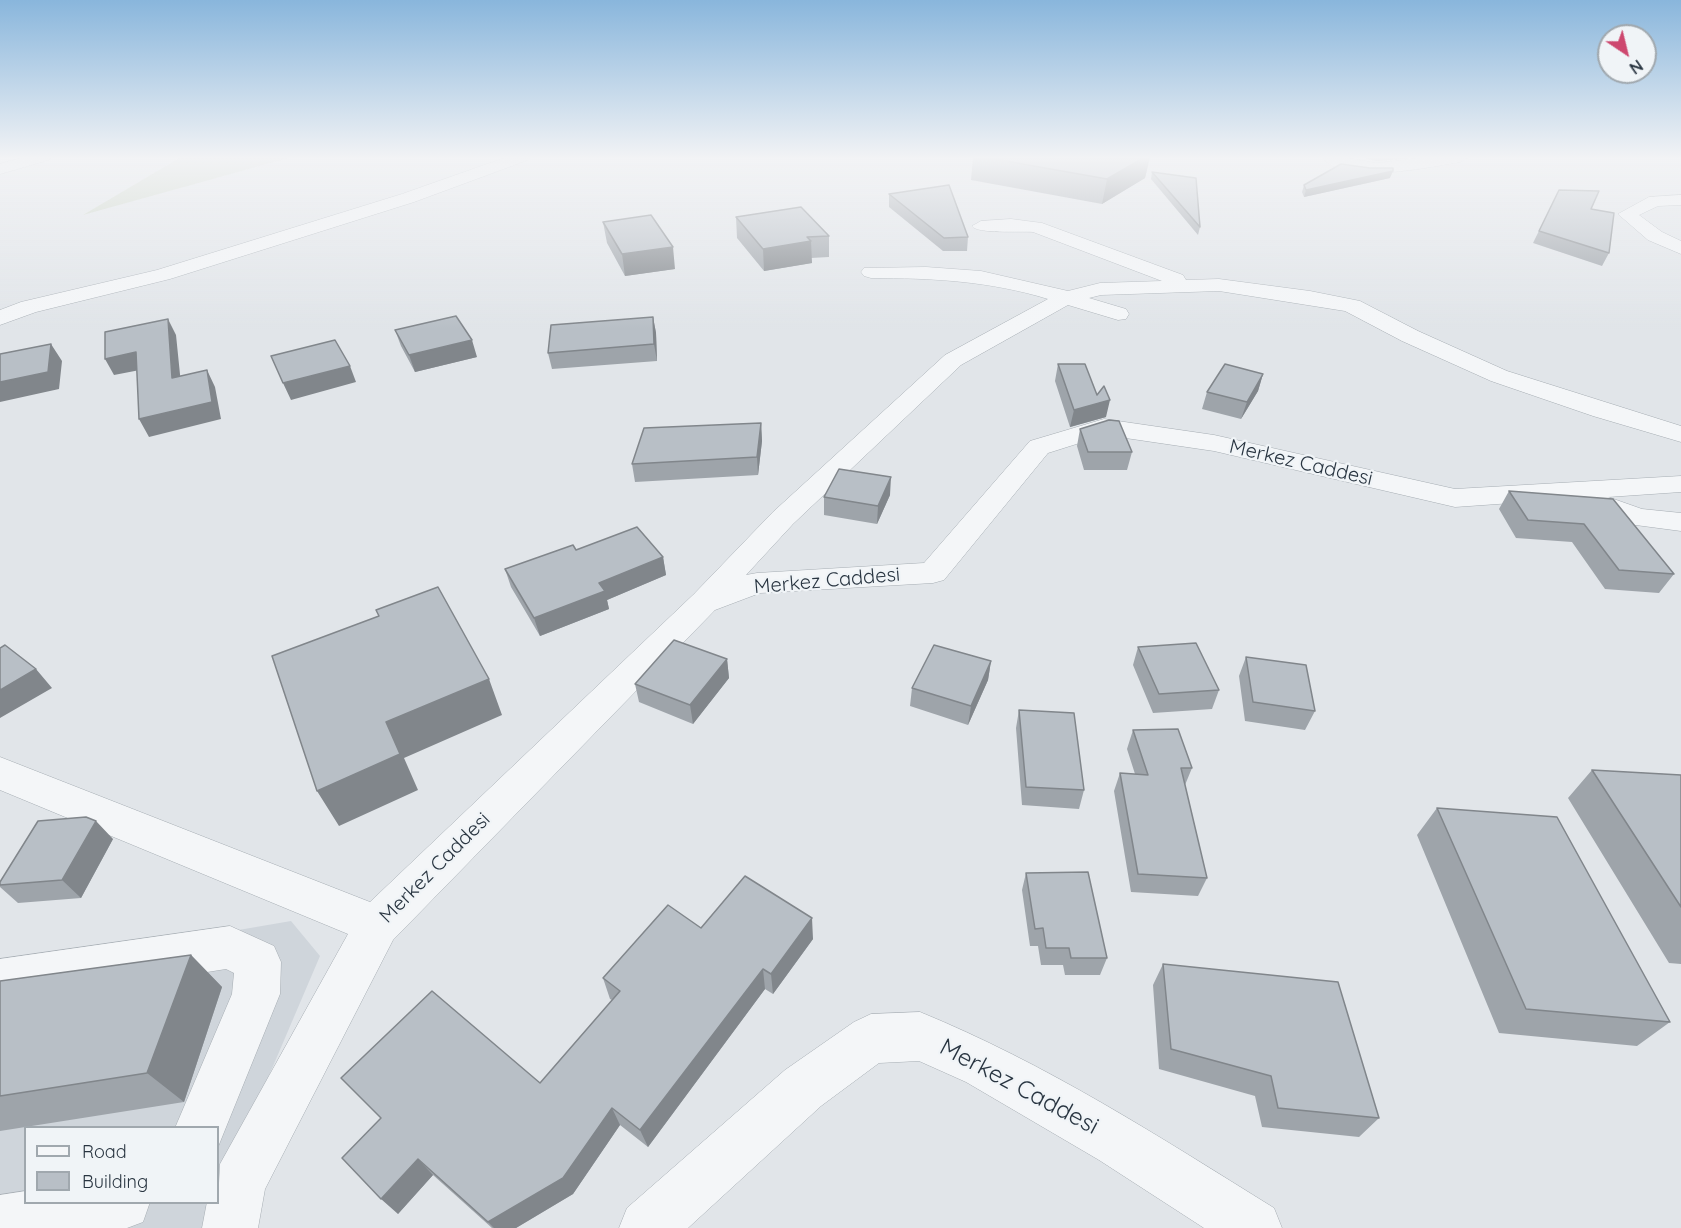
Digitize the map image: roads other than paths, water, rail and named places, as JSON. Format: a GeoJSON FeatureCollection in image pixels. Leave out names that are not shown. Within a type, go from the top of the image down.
{"type":"FeatureCollection","features":[{"type":"Feature","properties":{"kind":"street"},"geometry":{"type":"LineString","coordinates":[[0,318],[29,307],[163,275],[356,214]]}},
{"type":"Feature","properties":{"kind":"street"},"geometry":{"type":"LineString","coordinates":[[1627,214],[1655,237],[1681,248]]}},
{"type":"Feature","properties":{"kind":"street"},"geometry":{"type":"LineString","coordinates":[[981,226],[1011,224],[1036,227],[1197,286]]}},
{"type":"Feature","properties":{"kind":"street"},"geometry":{"type":"LineString","coordinates":[[872,272],[930,272],[986,278],[1019,284],[1118,314]]}},
{"type":"Feature","properties":{"kind":"street"},"geometry":{"type":"LineString","coordinates":[[703,602],[783,518],[953,360],[1063,299],[1100,289],[1219,285],[1288,294],[1352,306],[1410,336],[1499,376],[1602,411],[1681,434]]}},
{"type":"Feature","properties":{"kind":"street","name":"Merkez Caddesi"},"geometry":{"type":"LineString","coordinates":[[229,1199],[377,925],[703,602],[758,583],[933,573],[1039,447],[1104,427],[1214,443],[1455,498],[1568,489],[1681,484]]}},
{"type":"Feature","properties":{"kind":"street"},"geometry":{"type":"LineString","coordinates":[[1568,489],[1591,502],[1638,518],[1681,522]]}},
{"type":"Feature","properties":{"kind":"street"},"geometry":{"type":"LineString","coordinates":[[0,773],[377,925]]}},
{"type":"Feature","properties":{"kind":"street"},"geometry":{"type":"LineString","coordinates":[[0,982],[230,947],[258,962],[256,994],[202,1126]]}},
{"type":"Feature","properties":{"kind":"street","name":"Merkez Caddesi"},"geometry":{"type":"LineString","coordinates":[[647,1228],[803,1088],[871,1039],[920,1036],[995,1070],[1118,1141],[1254,1228]]}},
{"type":"Feature","properties":{"kind":"street"},"geometry":{"type":"LineString","coordinates":[[0,1223],[117,1204]]}}]}
